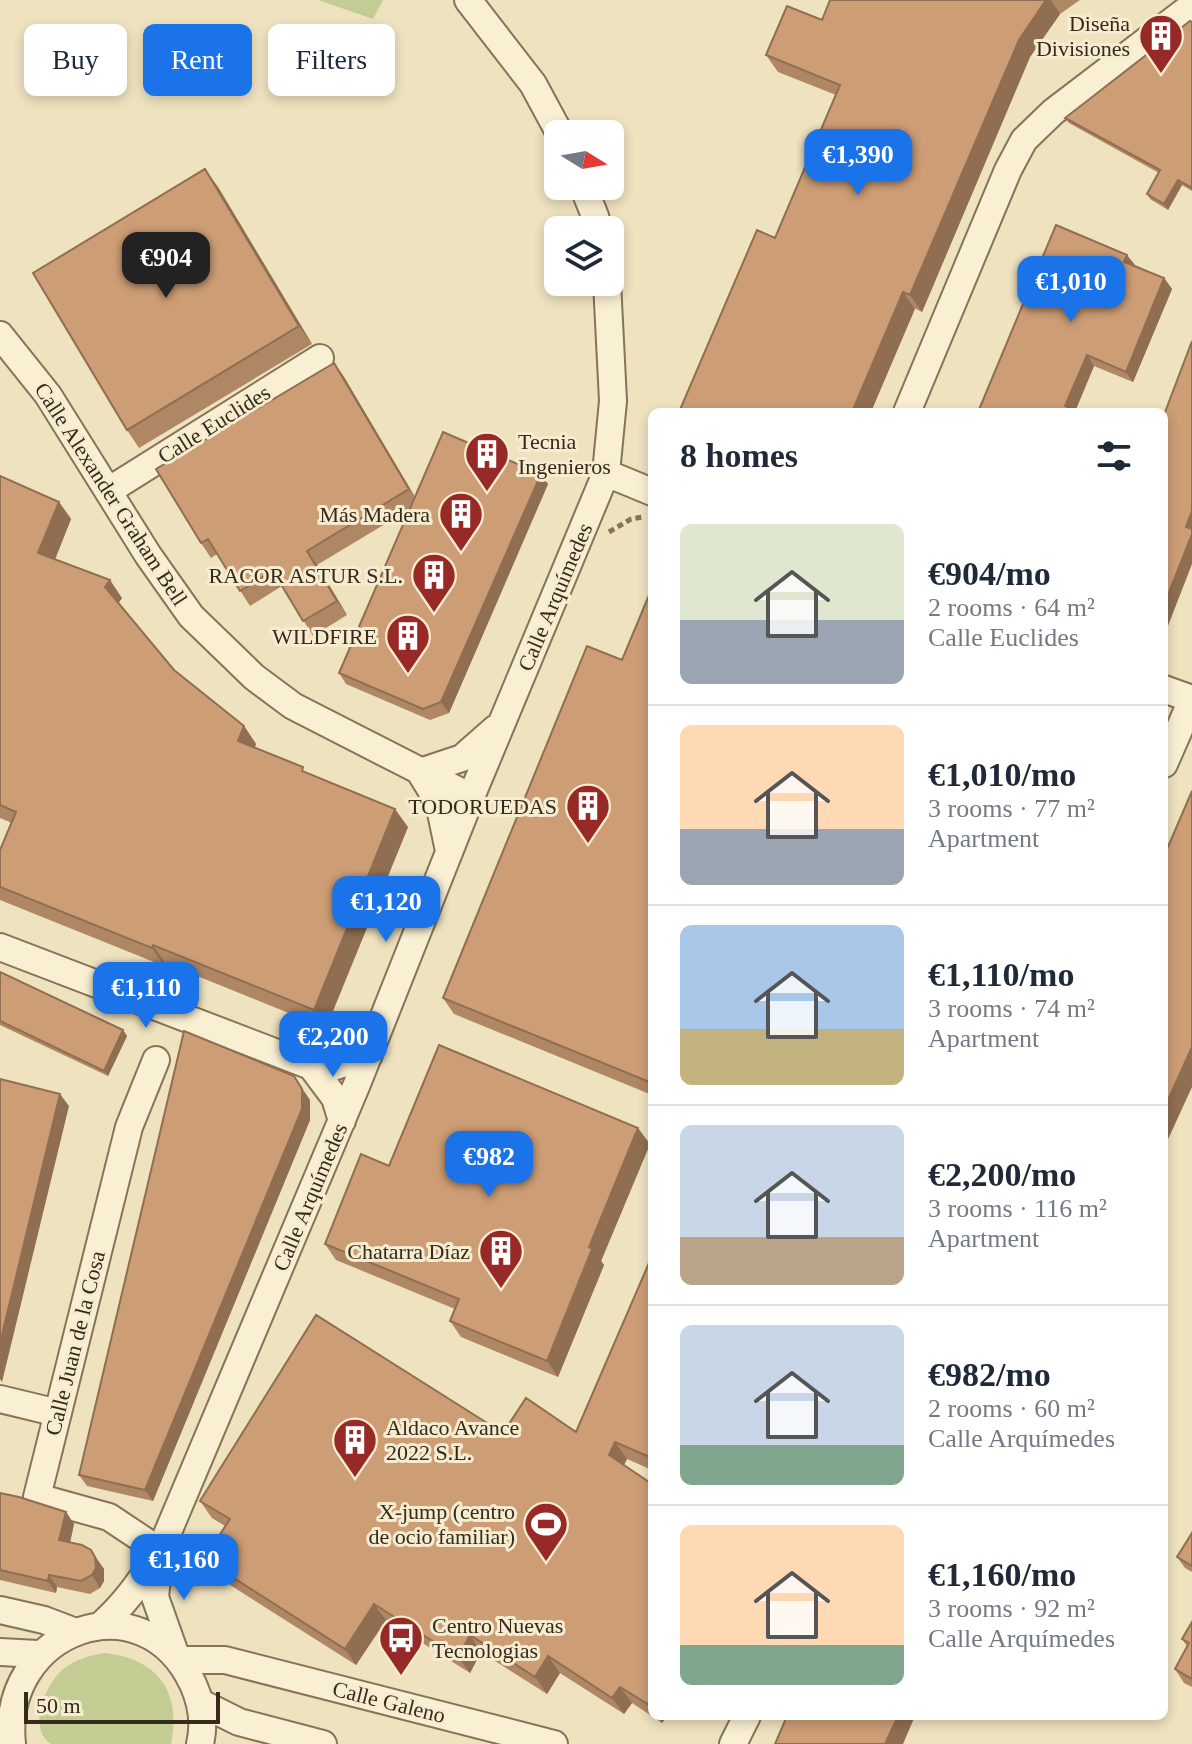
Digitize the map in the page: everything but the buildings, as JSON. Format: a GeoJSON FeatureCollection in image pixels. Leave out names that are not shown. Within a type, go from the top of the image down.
{"type":"FeatureCollection","features":[{"type":"Feature","properties":{"kind":"street"},"geometry":{"type":"LineString","coordinates":[[468,0],[533,84],[552,120]]}},
{"type":"Feature","properties":{"kind":"street"},"geometry":{"type":"LineString","coordinates":[[909,408],[1008,170],[1024,140],[1053,112],[1192,6]]}},
{"type":"Feature","properties":{"kind":"street","name":"Calle Arquímedes"},"geometry":{"type":"LineString","coordinates":[[201,1703],[178,1658],[155,1597],[160,1551],[342,1121],[471,797],[606,473],[613,401],[608,296]]}},
{"type":"Feature","properties":{"kind":"street","name":"Calle Alexander Graham Bell"},"geometry":{"type":"LineString","coordinates":[[0,335],[48,395],[148,555],[191,616],[254,677],[293,706],[471,797]]}},
{"type":"Feature","properties":{"kind":"street","name":"Calle Euclides"},"geometry":{"type":"LineString","coordinates":[[108,491],[320,358]]}},
{"type":"Feature","properties":{"kind":"street"},"geometry":{"type":"LineString","coordinates":[[606,473],[648,490]]}},
{"type":"Feature","properties":{"kind":"street"},"geometry":{"type":"LineString","coordinates":[[1168,691],[1192,700],[1168,755]]}},
{"type":"Feature","properties":{"kind":"street"},"geometry":{"type":"LineString","coordinates":[[449,851],[439,803],[420,772],[462,758],[502,723]]}},
{"type":"Feature","properties":{"kind":"street"},"geometry":{"type":"LineString","coordinates":[[0,947],[311,1066],[333,1067],[369,1055]]}},
{"type":"Feature","properties":{"kind":"street","name":"Calle Juan de la Cosa"},"geometry":{"type":"LineString","coordinates":[[156,1060],[129,1127],[37,1497],[109,1517],[160,1551]]}},
{"type":"Feature","properties":{"kind":"street"},"geometry":{"type":"LineString","coordinates":[[311,1066],[335,1098],[342,1121]]}},
{"type":"Feature","properties":{"kind":"street"},"geometry":{"type":"LineString","coordinates":[[0,1399],[58,1413]]}},
{"type":"Feature","properties":{"kind":"street"},"geometry":{"type":"LineString","coordinates":[[100,1626],[120,1609],[160,1551]]}},
{"type":"Feature","properties":{"kind":"street"},"geometry":{"type":"LineString","coordinates":[[0,1610],[44,1620],[73,1631]]}},
{"type":"Feature","properties":{"kind":"street","name":"Calle Galeno"},"geometry":{"type":"LineString","coordinates":[[164,1623],[225,1660]]}},
{"type":"Feature","properties":{"kind":"street"},"geometry":{"type":"LineString","coordinates":[[7,1726],[16,1686],[38,1654],[54,1640],[73,1631],[100,1626],[130,1628],[158,1640],[178,1658]]}},
{"type":"Feature","properties":{"kind":"street"},"geometry":{"type":"LineString","coordinates":[[0,1652],[38,1654]]}},
{"type":"Feature","properties":{"kind":"street","name":"Calle Galeno"},"geometry":{"type":"LineString","coordinates":[[178,1658],[225,1660],[554,1744]]}},
{"type":"Feature","properties":{"kind":"street"},"geometry":{"type":"LineString","coordinates":[[200,1744],[203,1732],[201,1703]]}},
{"type":"Feature","properties":{"kind":"street"},"geometry":{"type":"LineString","coordinates":[[201,1703],[239,1722],[323,1744]]}},
{"type":"Feature","properties":{"kind":"street"},"geometry":{"type":"LineString","coordinates":[[735,1743],[745,1720]]}},
{"type":"Feature","properties":{"kind":"green space"},"geometry":{"type":"Polygon","coordinates":[[[318,0],[383,0],[373,19],[318,0]]]}},
{"type":"Feature","properties":{"kind":"green space"},"geometry":{"type":"Polygon","coordinates":[[[104,1653],[138,1662],[162,1680],[173,1708],[171,1744],[51,1744],[44,1737],[39,1718],[41,1707],[56,1677],[76,1661],[104,1653]]]}},
{"type":"Feature","properties":{"kind":"place","name":"Diseña Divisiones"},"geometry":{"type":"Point","coordinates":[1161,75]}},
{"type":"Feature","properties":{"kind":"place","name":"Tecnia Ingenieros"},"geometry":{"type":"Point","coordinates":[487,493]}},
{"type":"Feature","properties":{"kind":"place","name":"Más Madera"},"geometry":{"type":"Point","coordinates":[461,553]}},
{"type":"Feature","properties":{"kind":"place","name":"RACOR ASTUR S.L."},"geometry":{"type":"Point","coordinates":[434,614]}},
{"type":"Feature","properties":{"kind":"place","name":"WILDFIRE"},"geometry":{"type":"Point","coordinates":[408,675]}},
{"type":"Feature","properties":{"kind":"place","name":"TODORUEDAS"},"geometry":{"type":"Point","coordinates":[588,845]}},
{"type":"Feature","properties":{"kind":"place","name":"Chatarra Díaz"},"geometry":{"type":"Point","coordinates":[501,1290]}},
{"type":"Feature","properties":{"kind":"place","name":"Aldaco Avance 2022 S.L."},"geometry":{"type":"Point","coordinates":[355,1479]}},
{"type":"Feature","properties":{"kind":"place","name":"X-jump (centro de ocio familiar)"},"geometry":{"type":"Point","coordinates":[546,1563]}},
{"type":"Feature","properties":{"kind":"place","name":"Centro Nuevas Tecnologias"},"geometry":{"type":"Point","coordinates":[401,1677]}}]}
